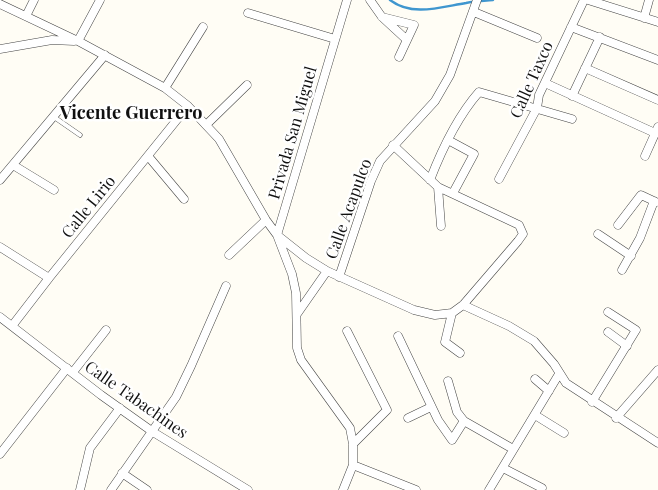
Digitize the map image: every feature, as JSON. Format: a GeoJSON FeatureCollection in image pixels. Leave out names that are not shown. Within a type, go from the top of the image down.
{"type":"FeatureCollection","features":[{"type":"Feature","properties":{"kind":"street"},"geometry":{"type":"LineString","coordinates":[[26,16],[34,0]]}},
{"type":"Feature","properties":{"kind":"street"},"geometry":{"type":"LineString","coordinates":[[78,42],[100,0]]}},
{"type":"Feature","properties":{"kind":"street","name":"Privada San Miguel"},"geometry":{"type":"LineString","coordinates":[[278,235],[346,0]]}},
{"type":"Feature","properties":{"kind":"street"},"geometry":{"type":"LineString","coordinates":[[370,0],[382,17],[407,40]]}},
{"type":"Feature","properties":{"kind":"street","name":"Calle Taxco"},"geometry":{"type":"LineString","coordinates":[[499,179],[537,108],[539,95],[584,0]]}},
{"type":"Feature","properties":{"kind":"street"},"geometry":{"type":"LineString","coordinates":[[588,0],[658,22]]}},
{"type":"Feature","properties":{"kind":"street"},"geometry":{"type":"LineString","coordinates":[[644,18],[649,0]]}},
{"type":"Feature","properties":{"kind":"street"},"geometry":{"type":"LineString","coordinates":[[0,4],[105,55],[165,88],[188,106],[206,124],[229,154],[266,220],[278,235],[306,258],[339,277],[414,310],[435,315],[452,313],[463,305],[523,234],[519,225],[438,187],[394,145]]}},
{"type":"Feature","properties":{"kind":"street"},"geometry":{"type":"LineString","coordinates":[[476,6],[537,38]]}},
{"type":"Feature","properties":{"kind":"street","name":"Calle Acapulco"},"geometry":{"type":"LineString","coordinates":[[339,277],[371,181],[380,161],[435,101],[450,75],[476,6]]}},
{"type":"Feature","properties":{"kind":"street"},"geometry":{"type":"LineString","coordinates":[[248,13],[335,39]]}},
{"type":"Feature","properties":{"kind":"street"},"geometry":{"type":"LineString","coordinates":[[382,17],[414,25],[399,57]]}},
{"type":"Feature","properties":{"kind":"street"},"geometry":{"type":"LineString","coordinates":[[165,88],[203,27]]}},
{"type":"Feature","properties":{"kind":"street"},"geometry":{"type":"LineString","coordinates":[[571,27],[658,60]]}},
{"type":"Feature","properties":{"kind":"street"},"geometry":{"type":"LineString","coordinates":[[572,96],[600,37]]}},
{"type":"Feature","properties":{"kind":"street"},"geometry":{"type":"LineString","coordinates":[[0,49],[52,40],[78,42]]}},
{"type":"Feature","properties":{"kind":"street"},"geometry":{"type":"LineString","coordinates":[[0,180],[105,55]]}},
{"type":"Feature","properties":{"kind":"street"},"geometry":{"type":"LineString","coordinates":[[585,68],[658,100]]}},
{"type":"Feature","properties":{"kind":"street"},"geometry":{"type":"LineString","coordinates":[[545,83],[581,100],[656,130],[645,156]]}},
{"type":"Feature","properties":{"kind":"street"},"geometry":{"type":"LineString","coordinates":[[206,124],[247,85]]}},
{"type":"Feature","properties":{"kind":"street"},"geometry":{"type":"LineString","coordinates":[[430,180],[448,140],[469,104],[479,92],[572,119]]}},
{"type":"Feature","properties":{"kind":"street","name":"Calle Lirio"},"geometry":{"type":"LineString","coordinates":[[12,326],[188,106]]}},
{"type":"Feature","properties":{"kind":"street"},"geometry":{"type":"LineString","coordinates":[[448,140],[474,154],[453,194]]}},
{"type":"Feature","properties":{"kind":"street"},"geometry":{"type":"LineString","coordinates":[[148,156],[184,199]]}},
{"type":"Feature","properties":{"kind":"street"},"geometry":{"type":"LineString","coordinates":[[13,165],[54,190]]}},
{"type":"Feature","properties":{"kind":"street"},"geometry":{"type":"LineString","coordinates":[[438,187],[441,226]]}},
{"type":"Feature","properties":{"kind":"street"},"geometry":{"type":"LineString","coordinates":[[618,225],[641,194],[656,202],[631,256],[622,270]]}},
{"type":"Feature","properties":{"kind":"street"},"geometry":{"type":"LineString","coordinates":[[229,255],[266,220]]}},
{"type":"Feature","properties":{"kind":"street"},"geometry":{"type":"LineString","coordinates":[[598,234],[631,256]]}},
{"type":"Feature","properties":{"kind":"street"},"geometry":{"type":"LineString","coordinates":[[278,235],[292,274],[296,293],[297,314],[295,334],[300,360],[350,428],[353,444],[353,464],[343,490]]}},
{"type":"Feature","properties":{"kind":"street"},"geometry":{"type":"LineString","coordinates":[[0,247],[49,278]]}},
{"type":"Feature","properties":{"kind":"street","name":"Calle Acapulco"},"geometry":{"type":"LineString","coordinates":[[297,314],[327,271]]}},
{"type":"Feature","properties":{"kind":"street"},"geometry":{"type":"LineString","coordinates":[[111,490],[176,397],[226,286]]}},
{"type":"Feature","properties":{"kind":"street"},"geometry":{"type":"LineString","coordinates":[[463,305],[509,326],[534,341],[546,352],[566,383],[616,418],[658,443]]}},
{"type":"Feature","properties":{"kind":"street"},"geometry":{"type":"LineString","coordinates":[[592,402],[636,330],[608,312]]}},
{"type":"Feature","properties":{"kind":"street"},"geometry":{"type":"LineString","coordinates":[[452,313],[445,342],[460,353]]}},
{"type":"Feature","properties":{"kind":"street","name":"Calle Tabachines"},"geometry":{"type":"LineString","coordinates":[[0,317],[153,432],[248,490]]}},
{"type":"Feature","properties":{"kind":"street"},"geometry":{"type":"LineString","coordinates":[[0,454],[106,330]]}},
{"type":"Feature","properties":{"kind":"street"},"geometry":{"type":"LineString","coordinates":[[347,331],[387,410],[353,444]]}},
{"type":"Feature","properties":{"kind":"street"},"geometry":{"type":"LineString","coordinates":[[608,332],[627,346]]}},
{"type":"Feature","properties":{"kind":"street"},"geometry":{"type":"LineString","coordinates":[[398,336],[431,407],[452,440],[464,421]]}},
{"type":"Feature","properties":{"kind":"street"},"geometry":{"type":"LineString","coordinates":[[616,418],[658,370]]}},
{"type":"Feature","properties":{"kind":"street"},"geometry":{"type":"LineString","coordinates":[[489,490],[559,374]]}},
{"type":"Feature","properties":{"kind":"street"},"geometry":{"type":"LineString","coordinates":[[535,379],[549,391]]}},
{"type":"Feature","properties":{"kind":"street"},"geometry":{"type":"LineString","coordinates":[[448,381],[457,412],[464,421],[513,449]]}},
{"type":"Feature","properties":{"kind":"street"},"geometry":{"type":"LineString","coordinates":[[408,418],[431,407]]}},
{"type":"Feature","properties":{"kind":"street"},"geometry":{"type":"LineString","coordinates":[[80,490],[90,448],[120,408]]}},
{"type":"Feature","properties":{"kind":"street"},"geometry":{"type":"LineString","coordinates":[[535,415],[564,434]]}},
{"type":"Feature","properties":{"kind":"street"},"geometry":{"type":"LineString","coordinates":[[353,464],[398,487],[416,490]]}},
{"type":"Feature","properties":{"kind":"street"},"geometry":{"type":"LineString","coordinates":[[503,468],[542,488]]}},
{"type":"Feature","properties":{"kind":"street"},"geometry":{"type":"LineString","coordinates":[[122,473],[147,490]]}},
{"type":"Feature","properties":{"kind":"lane"},"geometry":{"type":"LineString","coordinates":[[54,116],[80,135]]}},
{"type":"Feature","properties":{"kind":"waterway"},"geometry":{"type":"LineString","coordinates":[[390,0],[399,5],[417,9],[493,0]]}},
{"type":"Feature","properties":{"kind":"district","name":"Vicente Guerrero"},"geometry":{"type":"Point","coordinates":[131,113]}}]}
